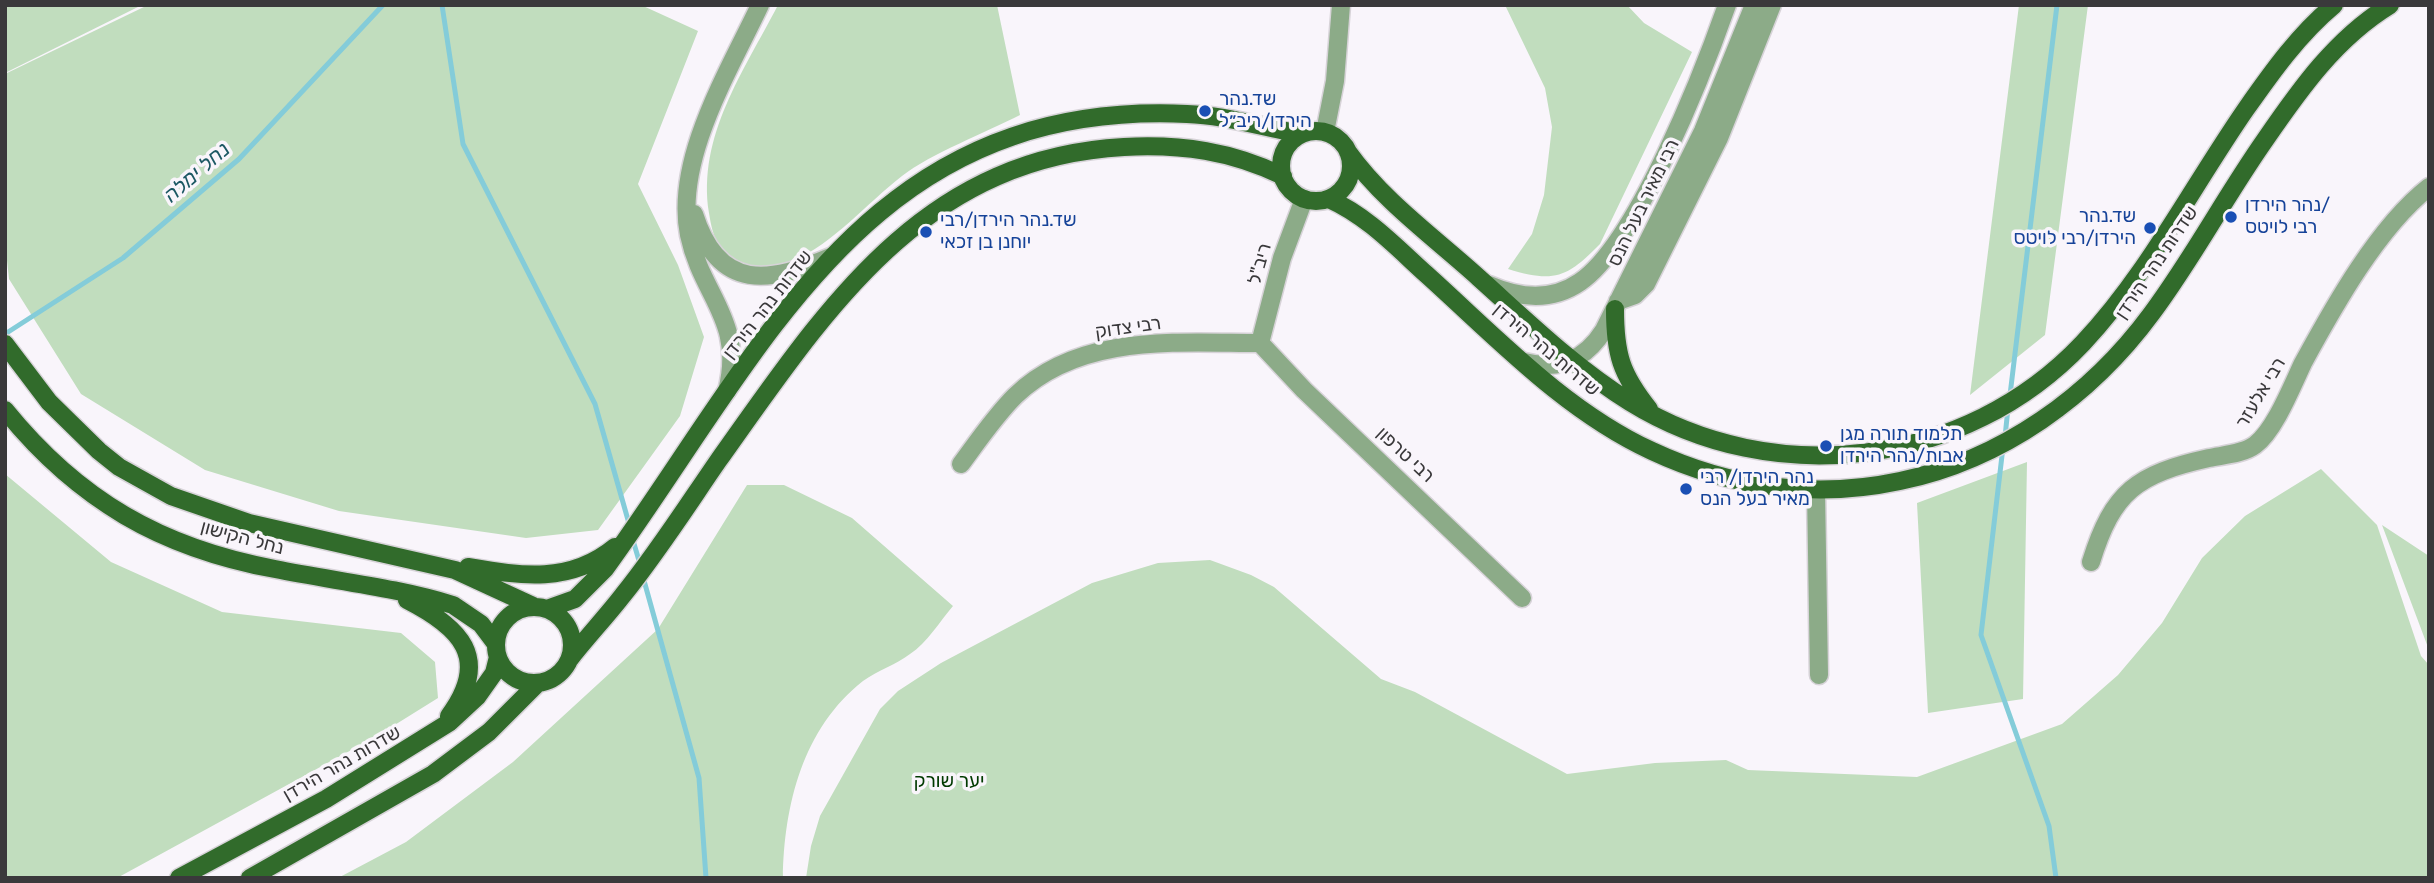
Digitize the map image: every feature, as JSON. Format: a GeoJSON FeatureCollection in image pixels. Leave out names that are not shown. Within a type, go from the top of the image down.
{"type":"FeatureCollection","features":[{"type":"Feature","properties":{"kind":"main road","name":"שדרות נהר הירדן"},"geometry":{"type":"LineString","coordinates":[[1348,152],[1370,180],[1573,361],[1653,415],[1707,439],[1731,445],[1802,457],[1835,457],[1913,445],[1970,424],[2042,379],[2080,346],[2125,295],[2257,93],[2301,38],[2334,5]]}},
{"type":"Feature","properties":{"kind":"main road","name":"שדרות נהר הירדן"},"geometry":{"type":"LineString","coordinates":[[1329,198],[1366,220],[1524,362],[1581,408],[1650,450],[1697,471],[1766,486],[1816,491],[1880,486],[1949,468],[2010,440],[2043,421],[2103,369],[2151,314],[2237,180],[2307,82],[2348,37],[2390,5]]}},
{"type":"Feature","properties":{"kind":"main road","name":"שדרות נהר הירדן"},"geometry":{"type":"LineString","coordinates":[[540,608],[575,599],[587,589],[631,534],[804,287],[869,220],[918,182],[947,164],[1027,130],[1071,119],[1165,113],[1227,118],[1301,134]]}},
{"type":"Feature","properties":{"kind":"main road"},"geometry":{"type":"LineString","coordinates":[[1325,132],[1339,139],[1348,152],[1350,174],[1338,193],[1329,198],[1304,199],[1291,190],[1283,176],[1283,157],[1287,147],[1301,134],[1325,132]]}},
{"type":"Feature","properties":{"kind":"main road"},"geometry":{"type":"LineString","coordinates":[[250,878],[342,828],[450,762],[489,732],[538,682],[556,676],[624,594],[829,308],[890,244],[928,215],[962,192],[997,176],[1036,161],[1076,151],[1186,146],[1234,155],[1283,176]]}},
{"type":"Feature","properties":{"kind":"main road"},"geometry":{"type":"LineString","coordinates":[[1617,305],[1619,362],[1627,379],[1653,415]]}},
{"type":"Feature","properties":{"kind":"main road","name":"נחל הקישון"},"geometry":{"type":"LineString","coordinates":[[5,344],[35,385],[73,428],[119,467],[140,480],[194,506],[249,523],[390,555]]}},
{"type":"Feature","properties":{"kind":"main road","name":"נחל הקישון"},"geometry":{"type":"LineString","coordinates":[[5,410],[46,456],[88,493],[155,532],[239,561],[453,605],[481,624],[497,651]]}},
{"type":"Feature","properties":{"kind":"main road"},"geometry":{"type":"LineString","coordinates":[[390,555],[510,574],[556,575],[599,559],[631,534]]}},
{"type":"Feature","properties":{"kind":"main road"},"geometry":{"type":"LineString","coordinates":[[390,555],[455,570],[556,614],[569,630],[572,650],[569,660]]}},
{"type":"Feature","properties":{"kind":"main road"},"geometry":{"type":"LineString","coordinates":[[389,590],[450,624],[465,650],[467,676],[463,692],[440,728]]}},
{"type":"Feature","properties":{"kind":"main road"},"geometry":{"type":"LineString","coordinates":[[538,682],[514,677],[497,651],[503,622],[522,609],[540,608]]}},
{"type":"Feature","properties":{"kind":"main road","name":"שדרות נהר הירדן"},"geometry":{"type":"LineString","coordinates":[[179,878],[326,799],[440,728],[477,697],[494,673],[497,651]]}},
{"type":"Feature","properties":{"kind":"street"},"geometry":{"type":"LineString","coordinates":[[726,396],[731,374],[731,339],[721,309],[694,254],[689,235],[687,200],[692,169],[710,111],[760,5]]}},
{"type":"Feature","properties":{"kind":"street"},"geometry":{"type":"LineString","coordinates":[[1325,132],[1335,81],[1341,5]]}},
{"type":"Feature","properties":{"kind":"street","name":"רבי מאיר בעל הנס"},"geometry":{"type":"LineString","coordinates":[[1485,283],[1519,295],[1547,296],[1579,283],[1609,254],[1680,120],[1727,5]]}},
{"type":"Feature","properties":{"kind":"street","name":"רבי מאיר בעל הנס"},"geometry":{"type":"LineString","coordinates":[[1573,361],[1595,344],[1617,305],[1703,131],[1754,5]]}},
{"type":"Feature","properties":{"kind":"street"},"geometry":{"type":"LineString","coordinates":[[1617,305],[1635,295],[1646,284],[1719,138],[1772,5]]}},
{"type":"Feature","properties":{"kind":"street"},"geometry":{"type":"LineString","coordinates":[[692,169],[694,214],[698,229],[708,248],[732,270],[750,276],[765,277],[800,270],[833,256]]}},
{"type":"Feature","properties":{"kind":"street","name":"רבי אלעזר"},"geometry":{"type":"LineString","coordinates":[[2091,562],[2102,527],[2117,502],[2142,481],[2179,465],[2255,445],[2272,423],[2315,341],[2368,257],[2412,200],[2429,187]]}},
{"type":"Feature","properties":{"kind":"street","name":"ריב\"ל"},"geometry":{"type":"LineString","coordinates":[[1260,343],[1282,258],[1304,199]]}},
{"type":"Feature","properties":{"kind":"street","name":"רבי צדוק"},"geometry":{"type":"LineString","coordinates":[[961,464],[1016,396],[1051,369],[1103,349],[1156,343],[1260,343]]}},
{"type":"Feature","properties":{"kind":"street","name":"רבי טרפון"},"geometry":{"type":"LineString","coordinates":[[1260,343],[1304,390],[1522,597]]}},
{"type":"Feature","properties":{"kind":"street"},"geometry":{"type":"LineString","coordinates":[[1524,362],[1543,367],[1573,361]]}},
{"type":"Feature","properties":{"kind":"street"},"geometry":{"type":"LineString","coordinates":[[1816,491],[1819,675]]}},
{"type":"Feature","properties":{"kind":"green space"},"geometry":{"type":"Polygon","coordinates":[[[5,5],[142,5],[5,73],[5,5]]]}},
{"type":"Feature","properties":{"kind":"green space"},"geometry":{"type":"Polygon","coordinates":[[[148,5],[641,5],[698,31],[638,184],[678,265],[704,337],[680,416],[598,530],[526,538],[339,511],[205,470],[81,394],[9,279],[5,242],[5,74],[148,5]]]}},
{"type":"Feature","properties":{"kind":"green space"},"geometry":{"type":"Polygon","coordinates":[[[778,5],[997,5],[1020,115],[914,168],[808,253],[777,266],[742,264],[723,250],[713,231],[707,185],[710,157],[726,105],[778,5]]]}},
{"type":"Feature","properties":{"kind":"green space"},"geometry":{"type":"Polygon","coordinates":[[[1505,5],[1627,5],[1644,23],[1692,52],[1600,244],[1569,271],[1549,276],[1508,269],[1532,234],[1544,195],[1552,127],[1545,88],[1505,5]]]}},
{"type":"Feature","properties":{"kind":"green space"},"geometry":{"type":"Polygon","coordinates":[[[2019,5],[2088,5],[2045,335],[1970,395],[2019,5]]]}},
{"type":"Feature","properties":{"kind":"green space"},"geometry":{"type":"Polygon","coordinates":[[[2027,462],[2023,699],[1928,713],[1917,503],[2027,462]]]}},
{"type":"Feature","properties":{"kind":"green space","name":"יער שורק"},"geometry":{"type":"Polygon","coordinates":[[[2321,469],[2377,525],[2421,656],[2429,665],[2429,878],[806,878],[811,846],[820,816],[880,709],[898,691],[941,663],[1092,583],[1158,563],[1210,560],[1251,575],[1274,587],[1381,679],[1415,692],[1567,774],[1655,763],[1726,760],[1748,770],[1917,777],[2062,724],[2118,675],[2162,623],[2202,558],[2245,516],[2321,469]]]}},
{"type":"Feature","properties":{"kind":"green space"},"geometry":{"type":"Polygon","coordinates":[[[5,474],[111,562],[222,612],[401,633],[435,662],[438,698],[377,736],[117,878],[5,878],[5,474]]]}},
{"type":"Feature","properties":{"kind":"green space"},"geometry":{"type":"Polygon","coordinates":[[[747,485],[784,485],[852,518],[953,606],[916,649],[863,681],[842,700],[825,721],[801,770],[793,796],[787,823],[783,878],[338,878],[406,842],[513,762],[658,629],[747,485]]]}},
{"type":"Feature","properties":{"kind":"green space"},"geometry":{"type":"Polygon","coordinates":[[[2382,525],[2429,556],[2429,650],[2382,525]]]}},
{"type":"Feature","properties":{"kind":"waterway","name":"נחל ימלה"},"geometry":{"type":"LineString","coordinates":[[5,334],[123,258],[239,159],[383,5]]}},
{"type":"Feature","properties":{"kind":"waterway"},"geometry":{"type":"LineString","coordinates":[[442,5],[463,144],[595,404],[630,527]]}},
{"type":"Feature","properties":{"kind":"waterway"},"geometry":{"type":"LineString","coordinates":[[2010,395],[2057,5]]}},
{"type":"Feature","properties":{"kind":"waterway"},"geometry":{"type":"LineString","coordinates":[[2005,437],[2008,408]]}},
{"type":"Feature","properties":{"kind":"waterway"},"geometry":{"type":"LineString","coordinates":[[2003,447],[1981,635],[2049,826],[2056,878]]}},
{"type":"Feature","properties":{"kind":"waterway"},"geometry":{"type":"LineString","coordinates":[[632,537],[640,564]]}},
{"type":"Feature","properties":{"kind":"waterway"},"geometry":{"type":"LineString","coordinates":[[643,577],[699,778],[706,878]]}},
{"type":"Feature","properties":{"kind":"place","name":"שד.נהר הירדן/ריב״ל"},"geometry":{"type":"Point","coordinates":[1205,111]}},
{"type":"Feature","properties":{"kind":"place","name":"נהר הירדן/ רבי לויטס"},"geometry":{"type":"Point","coordinates":[2231,217]}},
{"type":"Feature","properties":{"kind":"place","name":"שד.נהר הירדן/רבי לויטס"},"geometry":{"type":"Point","coordinates":[2150,228]}},
{"type":"Feature","properties":{"kind":"place","name":"שד.נהר הירדן/רבי יוחנן בן זכאי"},"geometry":{"type":"Point","coordinates":[926,232]}},
{"type":"Feature","properties":{"kind":"place","name":"תלמוד תורה מגן אבות/נהר הירדן"},"geometry":{"type":"Point","coordinates":[1826,446]}},
{"type":"Feature","properties":{"kind":"place","name":"נהר הירדן/ רבי מאיר בעל הנס"},"geometry":{"type":"Point","coordinates":[1686,489]}}]}
